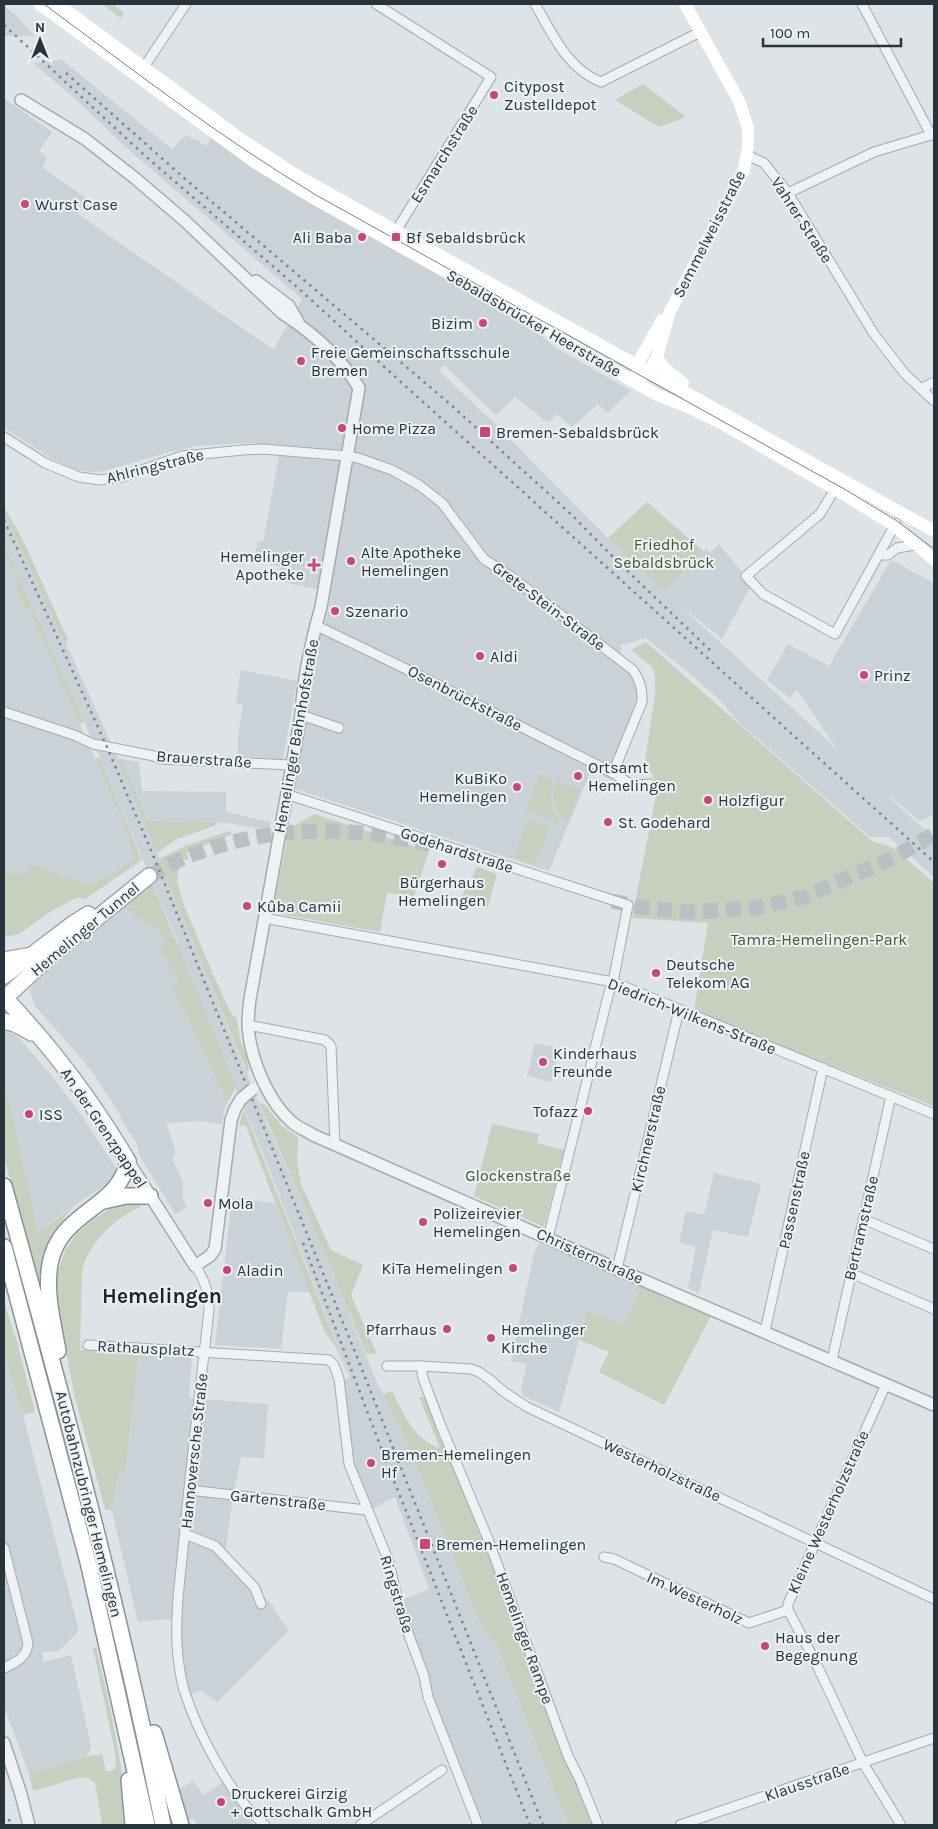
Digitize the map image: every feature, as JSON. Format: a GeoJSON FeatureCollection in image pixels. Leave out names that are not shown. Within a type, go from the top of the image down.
{"type":"FeatureCollection","features":[{"type":"Feature","properties":{"kind":"main road"},"geometry":{"type":"LineString","coordinates":[[38,4],[141,72]]}},
{"type":"Feature","properties":{"kind":"main road"},"geometry":{"type":"LineString","coordinates":[[58,4],[141,72]]}},
{"type":"Feature","properties":{"kind":"main road"},"geometry":{"type":"LineString","coordinates":[[685,4],[739,101],[748,128],[747,155]]}},
{"type":"Feature","properties":{"kind":"main road","name":"Sebaldsbrücker Heerstraße"},"geometry":{"type":"LineString","coordinates":[[141,72],[265,155],[396,231],[934,531]]}},
{"type":"Feature","properties":{"kind":"main road","name":"Sebaldsbrücker Heerstraße"},"geometry":{"type":"LineString","coordinates":[[141,72],[254,162],[331,208],[534,321],[657,395],[721,423],[835,489],[894,526],[934,560]]}},
{"type":"Feature","properties":{"kind":"main road","name":"Semmelweisstraße"},"geometry":{"type":"LineString","coordinates":[[637,383],[649,371],[656,357],[670,311],[744,170],[747,155]]}},
{"type":"Feature","properties":{"kind":"main road","name":"Semmelweisstraße"},"geometry":{"type":"LineString","coordinates":[[637,383],[637,365],[664,317],[670,311]]}},
{"type":"Feature","properties":{"kind":"main road"},"geometry":{"type":"LineString","coordinates":[[656,357],[663,367],[683,383],[687,392]]}},
{"type":"Feature","properties":{"kind":"main road","name":"Hemelinger Tunnel"},"geometry":{"type":"LineString","coordinates":[[4,976],[74,923],[149,876],[51,954],[4,998]]}},
{"type":"Feature","properties":{"kind":"main road"},"geometry":{"type":"LineString","coordinates":[[4,960],[9,961],[31,955]]}},
{"type":"Feature","properties":{"kind":"main road","name":"An der Grenzpappel"},"geometry":{"type":"LineString","coordinates":[[4,998],[42,1039],[88,1098],[128,1160]]}},
{"type":"Feature","properties":{"kind":"main road"},"geometry":{"type":"LineString","coordinates":[[4,1021],[15,1024],[42,1039]]}},
{"type":"Feature","properties":{"kind":"main road"},"geometry":{"type":"LineString","coordinates":[[70,1428],[72,1404],[49,1303],[48,1282],[50,1262],[56,1244],[72,1223],[118,1186],[126,1173],[128,1160]]}},
{"type":"Feature","properties":{"kind":"main road","name":"Autobahnzubringer Hemelingen"},"geometry":{"type":"LineString","coordinates":[[4,1186],[70,1428],[131,1673],[163,1825]]}},
{"type":"Feature","properties":{"kind":"main road"},"geometry":{"type":"LineString","coordinates":[[100,1202],[126,1196],[150,1196]]}},
{"type":"Feature","properties":{"kind":"main road","name":"Autobahnzubringer Hemelingen"},"geometry":{"type":"LineString","coordinates":[[4,1247],[89,1566],[125,1719],[147,1825]]}},
{"type":"Feature","properties":{"kind":"main road"},"geometry":{"type":"LineString","coordinates":[[4,1283],[20,1333],[33,1354]]}},
{"type":"Feature","properties":{"kind":"main road"},"geometry":{"type":"LineString","coordinates":[[131,1673],[141,1684],[181,1825]]}},
{"type":"Feature","properties":{"kind":"main road"},"geometry":{"type":"LineString","coordinates":[[125,1719],[122,1742],[131,1793],[133,1825]]}},
{"type":"Feature","properties":{"kind":"street"},"geometry":{"type":"LineString","coordinates":[[141,72],[186,4]]}},
{"type":"Feature","properties":{"kind":"street","name":"Esmarchstraße"},"geometry":{"type":"LineString","coordinates":[[376,4],[491,77],[396,231]]}},
{"type":"Feature","properties":{"kind":"street"},"geometry":{"type":"LineString","coordinates":[[534,4],[560,47],[573,64],[588,77],[601,82],[700,32]]}},
{"type":"Feature","properties":{"kind":"street"},"geometry":{"type":"LineString","coordinates":[[788,193],[874,152],[932,134],[862,4]]}},
{"type":"Feature","properties":{"kind":"street","name":"Hemelinger Bahnhofstraße"},"geometry":{"type":"LineString","coordinates":[[21,100],[85,139],[185,220],[240,271],[289,306],[300,325],[335,354],[359,388],[321,607],[302,696],[301,715],[250,998],[248,1025],[252,1051],[264,1083]]}},
{"type":"Feature","properties":{"kind":"street","name":"Vahrer Straße"},"geometry":{"type":"LineString","coordinates":[[747,155],[764,163],[788,193],[874,334],[899,368],[934,401]]}},
{"type":"Feature","properties":{"kind":"street"},"geometry":{"type":"LineString","coordinates":[[921,389],[934,382]]}},
{"type":"Feature","properties":{"kind":"street","name":"Ahlringstraße"},"geometry":{"type":"LineString","coordinates":[[4,437],[44,463],[78,477],[100,480],[122,478],[182,456],[213,452],[263,449],[347,456]]}},
{"type":"Feature","properties":{"kind":"street","name":"Grete-Stein-Straße"},"geometry":{"type":"LineString","coordinates":[[347,456],[392,470],[419,485],[442,503],[484,559],[513,578],[633,670],[638,676],[642,691],[642,702],[613,773]]}},
{"type":"Feature","properties":{"kind":"street"},"geometry":{"type":"LineString","coordinates":[[835,489],[820,514],[746,576],[763,594],[835,634],[902,512]]}},
{"type":"Feature","properties":{"kind":"street"},"geometry":{"type":"LineString","coordinates":[[879,555],[888,555],[896,548],[915,545]]}},
{"type":"Feature","properties":{"kind":"street","name":"Osenbrückstraße"},"geometry":{"type":"LineString","coordinates":[[316,625],[613,773]]}},
{"type":"Feature","properties":{"kind":"street","name":"Brauerstraße"},"geometry":{"type":"LineString","coordinates":[[4,712],[74,734],[93,744],[154,756],[160,759],[291,764]]}},
{"type":"Feature","properties":{"kind":"street"},"geometry":{"type":"LineString","coordinates":[[301,715],[339,728]]}},
{"type":"Feature","properties":{"kind":"street"},"geometry":{"type":"LineString","coordinates":[[613,773],[632,785],[650,784]]}},
{"type":"Feature","properties":{"kind":"street","name":"Godehardstraße"},"geometry":{"type":"LineString","coordinates":[[286,794],[628,905],[613,982]]}},
{"type":"Feature","properties":{"kind":"street","name":"Diedrich-Wilkens-Straße"},"geometry":{"type":"LineString","coordinates":[[264,918],[613,982],[934,1114]]}},
{"type":"Feature","properties":{"kind":"street"},"geometry":{"type":"LineString","coordinates":[[548,1238],[606,1001],[613,982]]}},
{"type":"Feature","properties":{"kind":"street","name":"Kirchnerstraße"},"geometry":{"type":"LineString","coordinates":[[617,1269],[679,1010]]}},
{"type":"Feature","properties":{"kind":"street"},"geometry":{"type":"LineString","coordinates":[[248,1025],[325,1040],[331,1046],[335,1145]]}},
{"type":"Feature","properties":{"kind":"street","name":"Passenstraße"},"geometry":{"type":"LineString","coordinates":[[765,1331],[822,1068]]}},
{"type":"Feature","properties":{"kind":"street"},"geometry":{"type":"LineString","coordinates":[[195,1266],[210,1256],[215,1249],[231,1120],[235,1109],[241,1099],[264,1083]]}},
{"type":"Feature","properties":{"kind":"street","name":"Christernstraße"},"geometry":{"type":"LineString","coordinates":[[264,1083],[274,1100],[293,1123],[313,1135],[617,1269],[934,1405]]}},
{"type":"Feature","properties":{"kind":"street","name":"Bertramstraße"},"geometry":{"type":"LineString","coordinates":[[832,1360],[891,1096]]}},
{"type":"Feature","properties":{"kind":"street","name":"An der Grenzpappel"},"geometry":{"type":"LineString","coordinates":[[128,1160],[195,1266]]}},
{"type":"Feature","properties":{"kind":"street"},"geometry":{"type":"LineString","coordinates":[[863,1219],[934,1249]]}},
{"type":"Feature","properties":{"kind":"street","name":"Hannoversche Straße"},"geometry":{"type":"LineString","coordinates":[[195,1266],[201,1274],[209,1297],[209,1310],[189,1490],[177,1622],[177,1645],[184,1688],[203,1735],[225,1775],[255,1817],[265,1825]]}},
{"type":"Feature","properties":{"kind":"street"},"geometry":{"type":"LineString","coordinates":[[851,1273],[934,1308]]}},
{"type":"Feature","properties":{"kind":"street","name":"Rathausplatz"},"geometry":{"type":"LineString","coordinates":[[88,1345],[204,1351]]}},
{"type":"Feature","properties":{"kind":"street","name":"Ringstraße"},"geometry":{"type":"LineString","coordinates":[[204,1351],[330,1360],[334,1365],[339,1380],[348,1464],[389,1562],[400,1612],[424,1676],[428,1697],[478,1825]]}},
{"type":"Feature","properties":{"kind":"street","name":"Westerholzstraße"},"geometry":{"type":"LineString","coordinates":[[387,1366],[471,1369],[479,1372],[527,1407],[934,1599]]}},
{"type":"Feature","properties":{"kind":"street","name":"Hemelinger Rampe"},"geometry":{"type":"LineString","coordinates":[[422,1366],[424,1381],[440,1426],[488,1539],[568,1756],[598,1825]]}},
{"type":"Feature","properties":{"kind":"street","name":"Kleine Westerholzstraße"},"geometry":{"type":"LineString","coordinates":[[886,1384],[788,1604],[788,1610],[815,1661],[863,1763],[901,1825]]}},
{"type":"Feature","properties":{"kind":"street","name":"Gartenstraße"},"geometry":{"type":"LineString","coordinates":[[189,1490],[366,1510]]}},
{"type":"Feature","properties":{"kind":"street"},"geometry":{"type":"LineString","coordinates":[[185,1534],[215,1546],[255,1588],[261,1604]]}},
{"type":"Feature","properties":{"kind":"street"},"geometry":{"type":"LineString","coordinates":[[4,1548],[28,1643],[27,1650],[22,1659],[4,1668]]}},
{"type":"Feature","properties":{"kind":"street","name":"Im Westerholz"},"geometry":{"type":"LineString","coordinates":[[604,1557],[614,1559],[749,1623],[788,1610]]}},
{"type":"Feature","properties":{"kind":"street","name":"Klausstraße"},"geometry":{"type":"LineString","coordinates":[[680,1825],[934,1738]]}},
{"type":"Feature","properties":{"kind":"street"},"geometry":{"type":"LineString","coordinates":[[4,1743],[29,1825]]}},
{"type":"Feature","properties":{"kind":"street"},"geometry":{"type":"LineString","coordinates":[[360,1825],[442,1770]]}},
{"type":"Feature","properties":{"kind":"shaded area"},"geometry":{"type":"Polygon","coordinates":[[[4,6],[18,17],[34,36],[7,36],[4,34],[4,6]]]}},
{"type":"Feature","properties":{"kind":"shaded area"},"geometry":{"type":"Polygon","coordinates":[[[62,60],[172,149],[186,135],[207,146],[212,134],[480,299],[527,325],[558,349],[631,391],[607,413],[598,404],[572,427],[557,414],[548,423],[515,397],[496,415],[444,365],[439,371],[491,420],[608,538],[665,591],[706,549],[710,553],[719,544],[752,584],[722,639],[676,602],[837,749],[797,690],[790,698],[767,680],[788,644],[829,666],[891,560],[934,583],[934,814],[920,821],[876,785],[934,838],[934,877],[889,837],[870,837],[735,719],[725,705],[693,676],[646,638],[621,645],[621,658],[644,693],[624,753],[611,780],[591,770],[549,871],[295,789],[320,638],[328,612],[331,592],[279,581],[281,567],[253,560],[258,541],[263,542],[281,445],[247,443],[197,446],[105,471],[93,472],[76,470],[54,460],[4,428],[4,98],[52,132],[39,151],[47,158],[42,167],[86,198],[78,214],[268,346],[274,349],[302,299],[121,143],[80,103],[33,63],[62,60]]]}},
{"type":"Feature","properties":{"kind":"shaded area"},"geometry":{"type":"Polygon","coordinates":[[[4,512],[128,781],[268,1126],[320,1243],[378,1385],[401,1427],[480,1623],[499,1650],[568,1825],[482,1825],[432,1701],[399,1606],[406,1598],[429,1589],[395,1497],[368,1511],[350,1463],[340,1382],[350,1377],[264,1156],[226,1065],[180,982],[170,988],[185,1010],[227,1103],[222,1124],[200,1121],[166,1123],[175,1149],[175,1156],[172,1158],[183,1181],[183,1200],[187,1207],[175,1214],[141,1158],[136,1142],[91,1070],[85,1067],[87,1065],[35,1006],[30,991],[34,980],[53,961],[122,906],[179,945],[100,758],[35,612],[32,614],[126,830],[134,859],[106,877],[87,885],[31,866],[28,874],[4,872],[4,551],[18,581],[16,590],[25,610],[32,607],[4,545],[4,512]]]}},
{"type":"Feature","properties":{"kind":"shaded area"},"geometry":{"type":"Polygon","coordinates":[[[241,670],[297,681],[283,759],[238,757],[238,736],[243,706],[236,702],[241,670]]]}},
{"type":"Feature","properties":{"kind":"shaded area"},"geometry":{"type":"Polygon","coordinates":[[[122,759],[139,762],[142,791],[226,792],[226,812],[271,822],[269,830],[227,823],[148,821],[122,759]]]}},
{"type":"Feature","properties":{"kind":"shaded area"},"geometry":{"type":"Polygon","coordinates":[[[4,1031],[20,1039],[54,1079],[82,1116],[118,1171],[105,1185],[38,1232],[8,1096],[4,1091],[4,1031]]]}},
{"type":"Feature","properties":{"kind":"shaded area","name":"Kinderhaus Freunde"},"geometry":{"type":"Polygon","coordinates":[[[535,1043],[559,1048],[551,1082],[527,1076],[535,1043]]]}},
{"type":"Feature","properties":{"kind":"shaded area"},"geometry":{"type":"Polygon","coordinates":[[[714,1173],[761,1184],[748,1237],[713,1230],[699,1293],[688,1288],[696,1247],[679,1242],[686,1211],[704,1215],[714,1173]]]}},
{"type":"Feature","properties":{"kind":"shaded area"},"geometry":{"type":"Polygon","coordinates":[[[232,1198],[275,1203],[310,1292],[288,1292],[281,1349],[215,1345],[232,1198]]]}},
{"type":"Feature","properties":{"kind":"shaded area"},"geometry":{"type":"Polygon","coordinates":[[[539,1243],[641,1286],[624,1325],[587,1311],[559,1412],[523,1396],[521,1389],[527,1364],[511,1361],[534,1254],[539,1243]]]}},
{"type":"Feature","properties":{"kind":"shaded area"},"geometry":{"type":"Polygon","coordinates":[[[139,1352],[192,1357],[189,1398],[268,1404],[264,1458],[241,1457],[233,1496],[225,1556],[273,1606],[289,1630],[217,1702],[201,1691],[188,1695],[185,1687],[178,1621],[165,1619],[138,1622],[112,1511],[118,1472],[125,1472],[139,1352]]]}},
{"type":"Feature","properties":{"kind":"shaded area"},"geometry":{"type":"Polygon","coordinates":[[[4,1354],[23,1415],[79,1631],[59,1651],[42,1652],[43,1662],[71,1655],[91,1746],[85,1757],[29,1774],[4,1706],[4,1354]]]}},
{"type":"Feature","properties":{"kind":"shaded area"},"geometry":{"type":"Polygon","coordinates":[[[193,1781],[204,1795],[223,1782],[241,1810],[254,1825],[197,1825],[194,1819],[187,1820],[177,1791],[193,1781]]]}},
{"type":"Feature","properties":{"kind":"green space"},"geometry":{"type":"Polygon","coordinates":[[[102,4],[113,4],[124,13],[121,18],[102,4]]]}},
{"type":"Feature","properties":{"kind":"green space"},"geometry":{"type":"Polygon","coordinates":[[[643,84],[686,117],[659,127],[615,100],[643,84]]]}},
{"type":"Feature","properties":{"kind":"green space","name":"Friedhof Sebaldsbrück"},"geometry":{"type":"Polygon","coordinates":[[[647,502],[704,552],[665,591],[608,538],[647,502]]]}},
{"type":"Feature","properties":{"kind":"green space"},"geometry":{"type":"Polygon","coordinates":[[[4,507],[23,540],[68,640],[64,642],[4,512],[4,507]]]}},
{"type":"Feature","properties":{"kind":"green space"},"geometry":{"type":"Polygon","coordinates":[[[4,545],[32,607],[25,610],[16,590],[18,581],[4,551],[4,545]]]}},
{"type":"Feature","properties":{"kind":"green space"},"geometry":{"type":"Polygon","coordinates":[[[35,612],[84,722],[80,724],[31,614],[35,612]]]}},
{"type":"Feature","properties":{"kind":"green space","name":"Tamra-Hemelingen-Park"},"geometry":{"type":"Polygon","coordinates":[[[646,642],[872,841],[894,848],[934,883],[934,1106],[694,1011],[708,923],[632,918],[658,785],[645,762],[655,694],[655,676],[652,667],[631,650],[646,642]]]}},
{"type":"Feature","properties":{"kind":"green space"},"geometry":{"type":"Polygon","coordinates":[[[95,758],[100,758],[142,860],[85,899],[78,897],[53,910],[19,934],[4,937],[4,872],[27,874],[31,865],[87,885],[106,877],[134,859],[126,830],[95,758]]]}},
{"type":"Feature","properties":{"kind":"green space"},"geometry":{"type":"Polygon","coordinates":[[[118,759],[122,759],[148,821],[216,822],[216,825],[175,840],[157,853],[118,759]]]}},
{"type":"Feature","properties":{"kind":"green space"},"geometry":{"type":"Polygon","coordinates":[[[540,774],[553,781],[551,804],[559,823],[526,809],[540,774]]]}},
{"type":"Feature","properties":{"kind":"green space"},"geometry":{"type":"Polygon","coordinates":[[[557,781],[581,790],[568,822],[563,818],[555,803],[554,792],[557,781]]]}},
{"type":"Feature","properties":{"kind":"green space"},"geometry":{"type":"Polygon","coordinates":[[[314,814],[429,851],[414,896],[387,893],[380,932],[286,915],[277,909],[275,899],[289,829],[314,814]]]}},
{"type":"Feature","properties":{"kind":"green space"},"geometry":{"type":"Polygon","coordinates":[[[529,818],[550,827],[535,865],[513,858],[529,818]]]}},
{"type":"Feature","properties":{"kind":"green space"},"geometry":{"type":"Polygon","coordinates":[[[233,831],[230,835],[187,852],[188,860],[181,859],[177,881],[184,905],[215,979],[232,1015],[236,1017],[247,1060],[248,1074],[159,859],[185,846],[233,831]]]}},
{"type":"Feature","properties":{"kind":"green space"},"geometry":{"type":"Polygon","coordinates":[[[477,867],[497,874],[488,907],[461,901],[464,891],[477,867]]]}},
{"type":"Feature","properties":{"kind":"green space"},"geometry":{"type":"Polygon","coordinates":[[[153,885],[236,1087],[227,1103],[185,1010],[170,988],[180,981],[159,951],[165,945],[167,937],[122,906],[153,885]]]}},
{"type":"Feature","properties":{"kind":"green space"},"geometry":{"type":"Polygon","coordinates":[[[4,1091],[8,1096],[38,1232],[75,1206],[61,1221],[51,1238],[44,1256],[41,1276],[36,1277],[4,1157],[4,1091]]]}},
{"type":"Feature","properties":{"kind":"green space"},"geometry":{"type":"Polygon","coordinates":[[[259,1102],[266,1106],[282,1126],[298,1137],[297,1162],[301,1184],[331,1250],[363,1265],[351,1295],[377,1354],[366,1353],[259,1102]]]}},
{"type":"Feature","properties":{"kind":"green space"},"geometry":{"type":"Polygon","coordinates":[[[244,1110],[350,1378],[336,1348],[325,1333],[246,1126],[239,1125],[244,1110]]]}},
{"type":"Feature","properties":{"kind":"green space","name":"Glockenstraße"},"geometry":{"type":"Polygon","coordinates":[[[492,1124],[539,1134],[537,1143],[564,1150],[544,1227],[474,1196],[492,1124]]]}},
{"type":"Feature","properties":{"kind":"green space"},"geometry":{"type":"Polygon","coordinates":[[[122,1201],[137,1201],[141,1207],[122,1217],[97,1240],[82,1270],[80,1350],[139,1352],[125,1472],[118,1473],[112,1511],[105,1509],[74,1394],[56,1295],[56,1276],[66,1249],[77,1233],[122,1201]]]}},
{"type":"Feature","properties":{"kind":"green space"},"geometry":{"type":"Polygon","coordinates":[[[641,1286],[711,1316],[664,1405],[599,1372],[609,1352],[579,1340],[587,1311],[624,1325],[641,1286]]]}},
{"type":"Feature","properties":{"kind":"green space"},"geometry":{"type":"Polygon","coordinates":[[[4,1303],[17,1342],[35,1412],[23,1415],[4,1354],[4,1303]]]}},
{"type":"Feature","properties":{"kind":"green space"},"geometry":{"type":"Polygon","coordinates":[[[392,1391],[405,1417],[417,1433],[431,1445],[440,1448],[419,1397],[425,1397],[548,1704],[593,1825],[568,1825],[499,1650],[480,1623],[401,1427],[383,1394],[392,1391]]]}},
{"type":"Feature","properties":{"kind":"green space"},"geometry":{"type":"Polygon","coordinates":[[[96,1647],[121,1766],[125,1825],[102,1825],[95,1783],[88,1778],[80,1777],[33,1791],[29,1774],[85,1757],[102,1754],[106,1771],[116,1768],[115,1752],[93,1648],[96,1647]]]}},
{"type":"Feature","properties":{"kind":"tunnel"},"geometry":{"type":"LineString","coordinates":[[149,876],[184,858],[213,848],[236,841],[283,833],[307,831],[355,832],[433,845]]}},
{"type":"Feature","properties":{"kind":"tunnel"},"geometry":{"type":"LineString","coordinates":[[612,901],[643,908],[687,912],[755,908],[804,897],[893,858],[934,834]]}},
{"type":"Feature","properties":{"kind":"tram line"},"geometry":{"type":"LineString","coordinates":[[44,4],[212,127],[316,195],[846,490],[897,521],[934,549]]}},
{"type":"Feature","properties":{"kind":"railway"},"geometry":{"type":"LineString","coordinates":[[4,25],[143,154],[297,287],[934,862]]}},
{"type":"Feature","properties":{"kind":"railway"},"geometry":{"type":"LineString","coordinates":[[66,73],[192,185],[450,404],[574,517],[710,650]]}},
{"type":"Feature","properties":{"kind":"railway"},"geometry":{"type":"LineString","coordinates":[[4,520],[107,747],[155,860],[355,1352],[543,1825]]}},
{"type":"Feature","properties":{"kind":"railway"},"geometry":{"type":"LineString","coordinates":[[303,1243],[385,1458],[530,1825]]}},
{"type":"Feature","properties":{"kind":"railway"},"geometry":{"type":"LineString","coordinates":[[9,1819],[10,1825]]}},
{"type":"Feature","properties":{"kind":"place","name":"Citypost Zustelldepot"},"geometry":{"type":"Point","coordinates":[494,95]}},
{"type":"Feature","properties":{"kind":"place","name":"Wurst Case"},"geometry":{"type":"Point","coordinates":[25,204]}},
{"type":"Feature","properties":{"kind":"place","name":"Ali Baba"},"geometry":{"type":"Point","coordinates":[362,237]}},
{"type":"Feature","properties":{"kind":"place","name":"Bf Sebaldsbrück"},"geometry":{"type":"Point","coordinates":[396,237]}},
{"type":"Feature","properties":{"kind":"place","name":"Bizim"},"geometry":{"type":"Point","coordinates":[483,323]}},
{"type":"Feature","properties":{"kind":"place","name":"Freie Gemeinschaftsschule Bremen"},"geometry":{"type":"Point","coordinates":[301,361]}},
{"type":"Feature","properties":{"kind":"place","name":"Home Pizza"},"geometry":{"type":"Point","coordinates":[342,428]}},
{"type":"Feature","properties":{"kind":"place","name":"Bremen-Sebaldsbrück"},"geometry":{"type":"Point","coordinates":[485,432]}},
{"type":"Feature","properties":{"kind":"place","name":"Alte Apotheke Hemelingen"},"geometry":{"type":"Point","coordinates":[351,561]}},
{"type":"Feature","properties":{"kind":"place","name":"Hemelinger Apotheke"},"geometry":{"type":"Point","coordinates":[314,565]}},
{"type":"Feature","properties":{"kind":"place","name":"Szenario"},"geometry":{"type":"Point","coordinates":[335,611]}},
{"type":"Feature","properties":{"kind":"place","name":"Aldi"},"geometry":{"type":"Point","coordinates":[480,656]}},
{"type":"Feature","properties":{"kind":"place","name":"Prinz"},"geometry":{"type":"Point","coordinates":[864,675]}},
{"type":"Feature","properties":{"kind":"place","name":"Ortsamt Hemelingen"},"geometry":{"type":"Point","coordinates":[578,776]}},
{"type":"Feature","properties":{"kind":"place","name":"KuBiKo Hemelingen"},"geometry":{"type":"Point","coordinates":[517,787]}},
{"type":"Feature","properties":{"kind":"place","name":"Holzfigur"},"geometry":{"type":"Point","coordinates":[708,800]}},
{"type":"Feature","properties":{"kind":"place","name":"St. Godehard"},"geometry":{"type":"Point","coordinates":[608,822]}},
{"type":"Feature","properties":{"kind":"place","name":"Bürgerhaus Hemelingen"},"geometry":{"type":"Point","coordinates":[442,864]}},
{"type":"Feature","properties":{"kind":"place","name":"Kûba Camii"},"geometry":{"type":"Point","coordinates":[247,906]}},
{"type":"Feature","properties":{"kind":"place","name":"Deutsche Telekom AG"},"geometry":{"type":"Point","coordinates":[656,973]}},
{"type":"Feature","properties":{"kind":"place","name":"Kinderhaus Freunde"},"geometry":{"type":"Point","coordinates":[543,1062]}},
{"type":"Feature","properties":{"kind":"place","name":"Tofazz"},"geometry":{"type":"Point","coordinates":[588,1111]}},
{"type":"Feature","properties":{"kind":"place","name":"ISS"},"geometry":{"type":"Point","coordinates":[29,1114]}},
{"type":"Feature","properties":{"kind":"place","name":"Mola"},"geometry":{"type":"Point","coordinates":[208,1203]}},
{"type":"Feature","properties":{"kind":"place","name":"Polizeirevier Hemelingen"},"geometry":{"type":"Point","coordinates":[423,1222]}},
{"type":"Feature","properties":{"kind":"place","name":"KiTa Hemelingen"},"geometry":{"type":"Point","coordinates":[513,1268]}},
{"type":"Feature","properties":{"kind":"place","name":"Aladin"},"geometry":{"type":"Point","coordinates":[227,1270]}},
{"type":"Feature","properties":{"kind":"place","name":"Pfarrhaus"},"geometry":{"type":"Point","coordinates":[447,1329]}},
{"type":"Feature","properties":{"kind":"place","name":"Hemelinger Kirche"},"geometry":{"type":"Point","coordinates":[491,1338]}},
{"type":"Feature","properties":{"kind":"place","name":"Bremen-Hemelingen Hf"},"geometry":{"type":"Point","coordinates":[371,1463]}},
{"type":"Feature","properties":{"kind":"place","name":"Bremen-Hemelingen"},"geometry":{"type":"Point","coordinates":[425,1544]}},
{"type":"Feature","properties":{"kind":"place","name":"Haus der Begegnung"},"geometry":{"type":"Point","coordinates":[765,1646]}},
{"type":"Feature","properties":{"kind":"place","name":"Druckerei Girzig + Gottschalk GmbH"},"geometry":{"type":"Point","coordinates":[221,1802]}},
{"type":"Feature","properties":{"kind":"district","name":"Hemelingen"},"geometry":{"type":"Point","coordinates":[162,1296]}}]}
